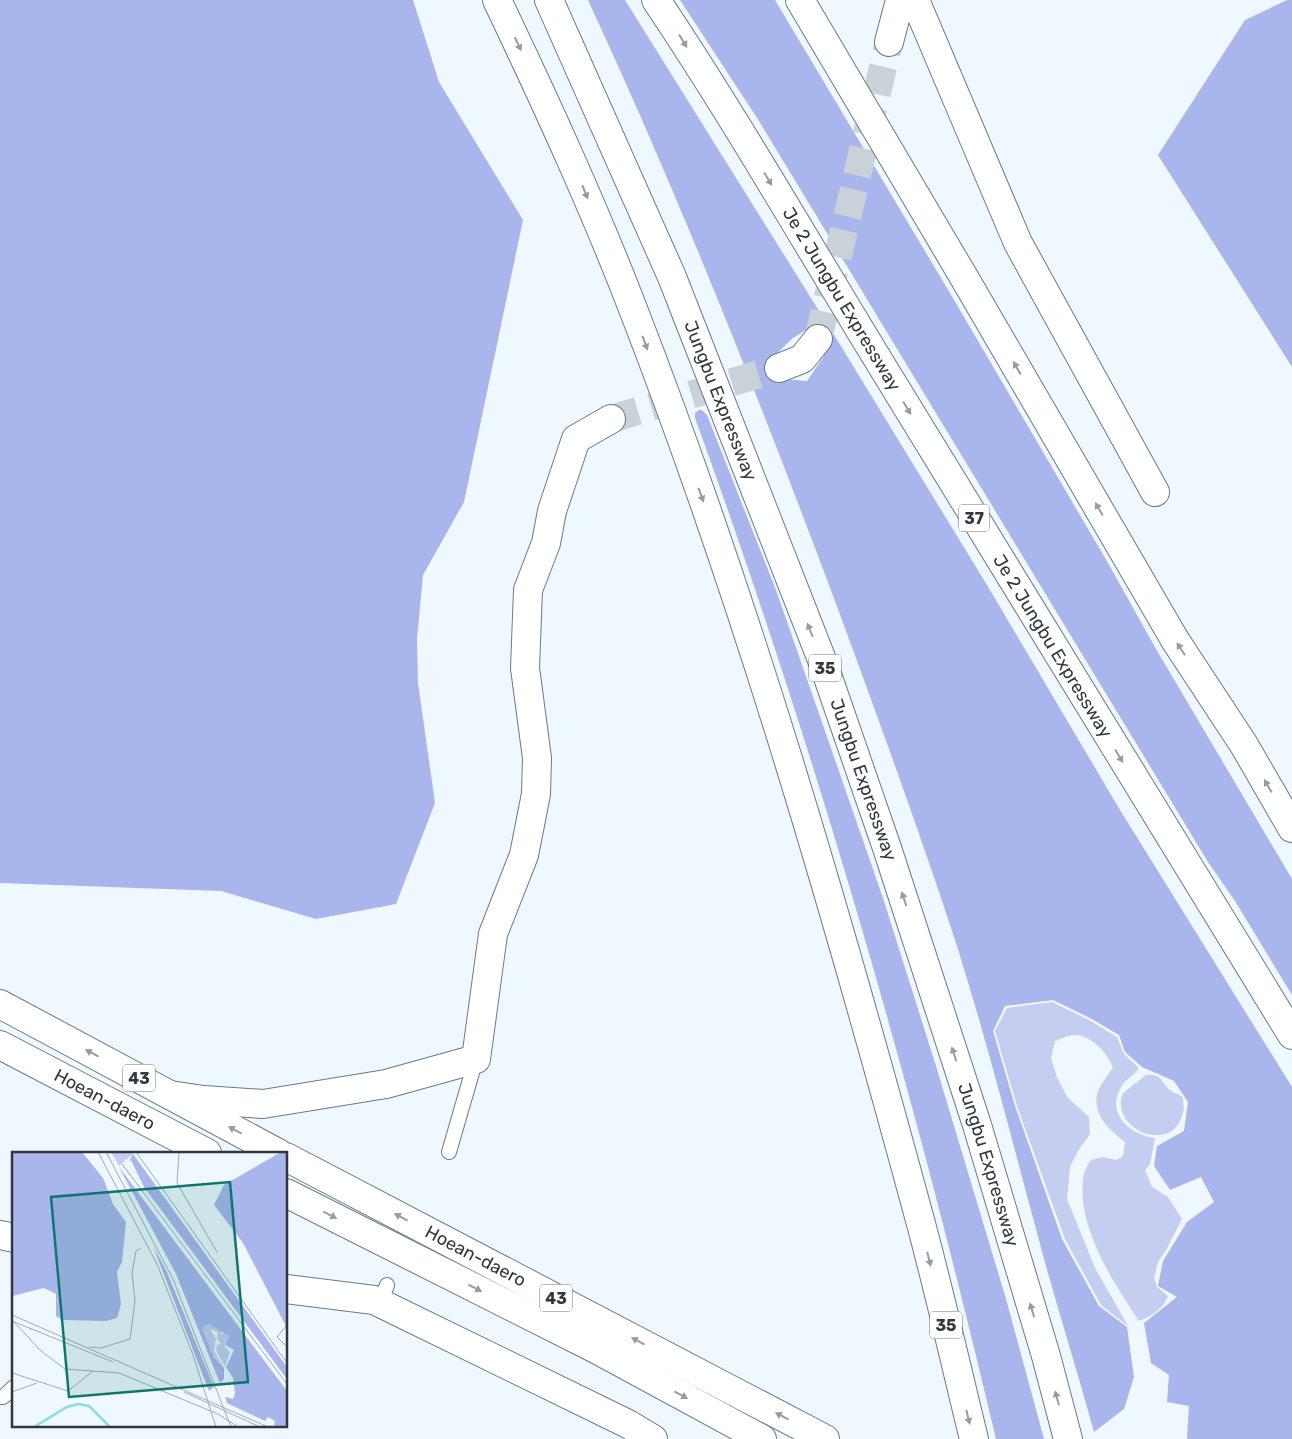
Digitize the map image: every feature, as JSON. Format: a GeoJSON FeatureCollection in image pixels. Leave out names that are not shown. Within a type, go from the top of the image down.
{"type":"FeatureCollection","features":[{"type":"Feature","properties":{"kind":"main road","name":"35"},"geometry":{"type":"LineString","coordinates":[[497,0],[563,141],[635,313],[718,540],[794,775],[918,1212],[974,1439]]}},
{"type":"Feature","properties":{"kind":"main road","name":"Jungbu Expressway"},"geometry":{"type":"LineString","coordinates":[[549,0],[672,276],[822,660],[887,848],[974,1116],[1046,1356],[1068,1439]]}},
{"type":"Feature","properties":{"kind":"main road","name":"Je 2 Jungbu Expressway"},"geometry":{"type":"LineString","coordinates":[[656,0],[680,35],[1150,808],[1292,1035]]}},
{"type":"Feature","properties":{"kind":"main road"},"geometry":{"type":"LineString","coordinates":[[800,0],[1175,640],[1244,745],[1292,828]]}},
{"type":"Feature","properties":{"kind":"main road"},"geometry":{"type":"LineString","coordinates":[[889,42],[900,0]]}},
{"type":"Feature","properties":{"kind":"main road"},"geometry":{"type":"LineString","coordinates":[[915,0],[1018,243],[1155,492]]}},
{"type":"Feature","properties":{"kind":"main road"},"geometry":{"type":"LineString","coordinates":[[779,368],[802,359],[818,339]]}},
{"type":"Feature","properties":{"kind":"main road"},"geometry":{"type":"LineString","coordinates":[[170,1095],[204,1100],[263,1104],[386,1084],[476,1059],[493,934],[524,855],[536,794],[537,758],[525,668],[528,590],[546,543],[552,510],[576,439],[611,418]]}},
{"type":"Feature","properties":{"kind":"main road","name":"Hoean-daero"},"geometry":{"type":"LineString","coordinates":[[0,1004],[276,1152]]}},
{"type":"Feature","properties":{"kind":"main road","name":"Hoean-daero"},"geometry":{"type":"LineString","coordinates":[[0,1045],[206,1152]]}},
{"type":"Feature","properties":{"kind":"main road","name":"Hoean-daero"},"geometry":{"type":"LineString","coordinates":[[288,1158],[825,1439]]}},
{"type":"Feature","properties":{"kind":"main road","name":"Hoean-daero"},"geometry":{"type":"LineString","coordinates":[[288,1194],[594,1348],[762,1439]]}},
{"type":"Feature","properties":{"kind":"main road"},"geometry":{"type":"LineString","coordinates":[[288,1289],[374,1300],[384,1295],[653,1439]]}},
{"type":"Feature","properties":{"kind":"lane"},"geometry":{"type":"LineString","coordinates":[[449,1152],[476,1059]]}},
{"type":"Feature","properties":{"kind":"lane"},"geometry":{"type":"LineString","coordinates":[[0,1396],[3,1397],[12,1390]]}},
{"type":"Feature","properties":{"kind":"shaded area"},"geometry":{"type":"Polygon","coordinates":[[[0,0],[413,0],[439,82],[523,220],[464,502],[423,575],[417,639],[418,683],[435,803],[396,904],[316,919],[221,891],[0,883],[0,0]]]}},
{"type":"Feature","properties":{"kind":"shaded area"},"geometry":{"type":"Polygon","coordinates":[[[588,0],[625,0],[836,338],[987,585],[1120,810],[1292,1087],[1292,1439],[1187,1439],[1189,1406],[1167,1402],[1169,1375],[1151,1363],[1144,1323],[1177,1297],[1158,1286],[1163,1261],[1187,1222],[1214,1202],[1201,1177],[1170,1190],[1154,1166],[1157,1146],[1184,1131],[1188,1102],[1174,1081],[1142,1067],[1125,1052],[1119,1035],[1090,1018],[1053,1000],[1005,1006],[993,1031],[1015,1106],[1062,1239],[1099,1306],[1127,1327],[1134,1377],[1124,1409],[1094,1432],[1049,1277],[969,984],[913,816],[835,601],[777,449],[686,223],[588,0]],[[811,327],[793,338],[773,357],[783,379],[807,381],[824,356],[824,344],[811,327]]]}},
{"type":"Feature","properties":{"kind":"shaded area"},"geometry":{"type":"Polygon","coordinates":[[[680,0],[775,0],[947,288],[1292,879],[1292,995],[1235,901],[1208,862],[759,121],[680,0]]]}},
{"type":"Feature","properties":{"kind":"shaded area"},"geometry":{"type":"Polygon","coordinates":[[[1287,0],[1292,0],[1292,367],[1158,155],[1245,20],[1287,0]]]}},
{"type":"Feature","properties":{"kind":"shaded area"},"geometry":{"type":"Polygon","coordinates":[[[702,410],[707,415],[776,590],[883,898],[1006,1299],[1044,1439],[996,1439],[932,1181],[897,1052],[822,796],[782,669],[695,418],[695,413],[702,410]]]}},
{"type":"Feature","properties":{"kind":"shaded area"},"geometry":{"type":"Polygon","coordinates":[[[1052,1002],[1089,1020],[1117,1037],[1124,1054],[1139,1068],[1123,1084],[1118,1094],[1116,1104],[1118,1112],[1128,1127],[1145,1136],[1155,1138],[1150,1164],[1145,1170],[1152,1187],[1168,1197],[1182,1219],[1158,1262],[1154,1278],[1157,1287],[1168,1296],[1156,1311],[1139,1321],[1098,1251],[1090,1232],[1082,1193],[1084,1172],[1091,1160],[1103,1157],[1116,1160],[1123,1156],[1125,1142],[1104,1122],[1096,1102],[1098,1091],[1113,1067],[1098,1045],[1087,1038],[1072,1035],[1055,1041],[1051,1058],[1057,1077],[1067,1097],[1089,1117],[1090,1134],[1070,1167],[1067,1199],[1095,1268],[1128,1326],[1101,1305],[1065,1239],[1017,1106],[995,1031],[1007,1008],[1052,1002]]]}},
{"type":"Feature","properties":{"kind":"shaded area"},"geometry":{"type":"Polygon","coordinates":[[[1146,1075],[1157,1076],[1170,1090],[1182,1096],[1184,1107],[1181,1120],[1172,1130],[1164,1134],[1154,1135],[1136,1129],[1123,1114],[1121,1099],[1123,1093],[1146,1075]]]}},
{"type":"Feature","properties":{"kind":"tunnel"},"geometry":{"type":"LineString","coordinates":[[818,339],[889,42]]}},
{"type":"Feature","properties":{"kind":"tunnel"},"geometry":{"type":"LineString","coordinates":[[611,419],[779,368]]}}]}
